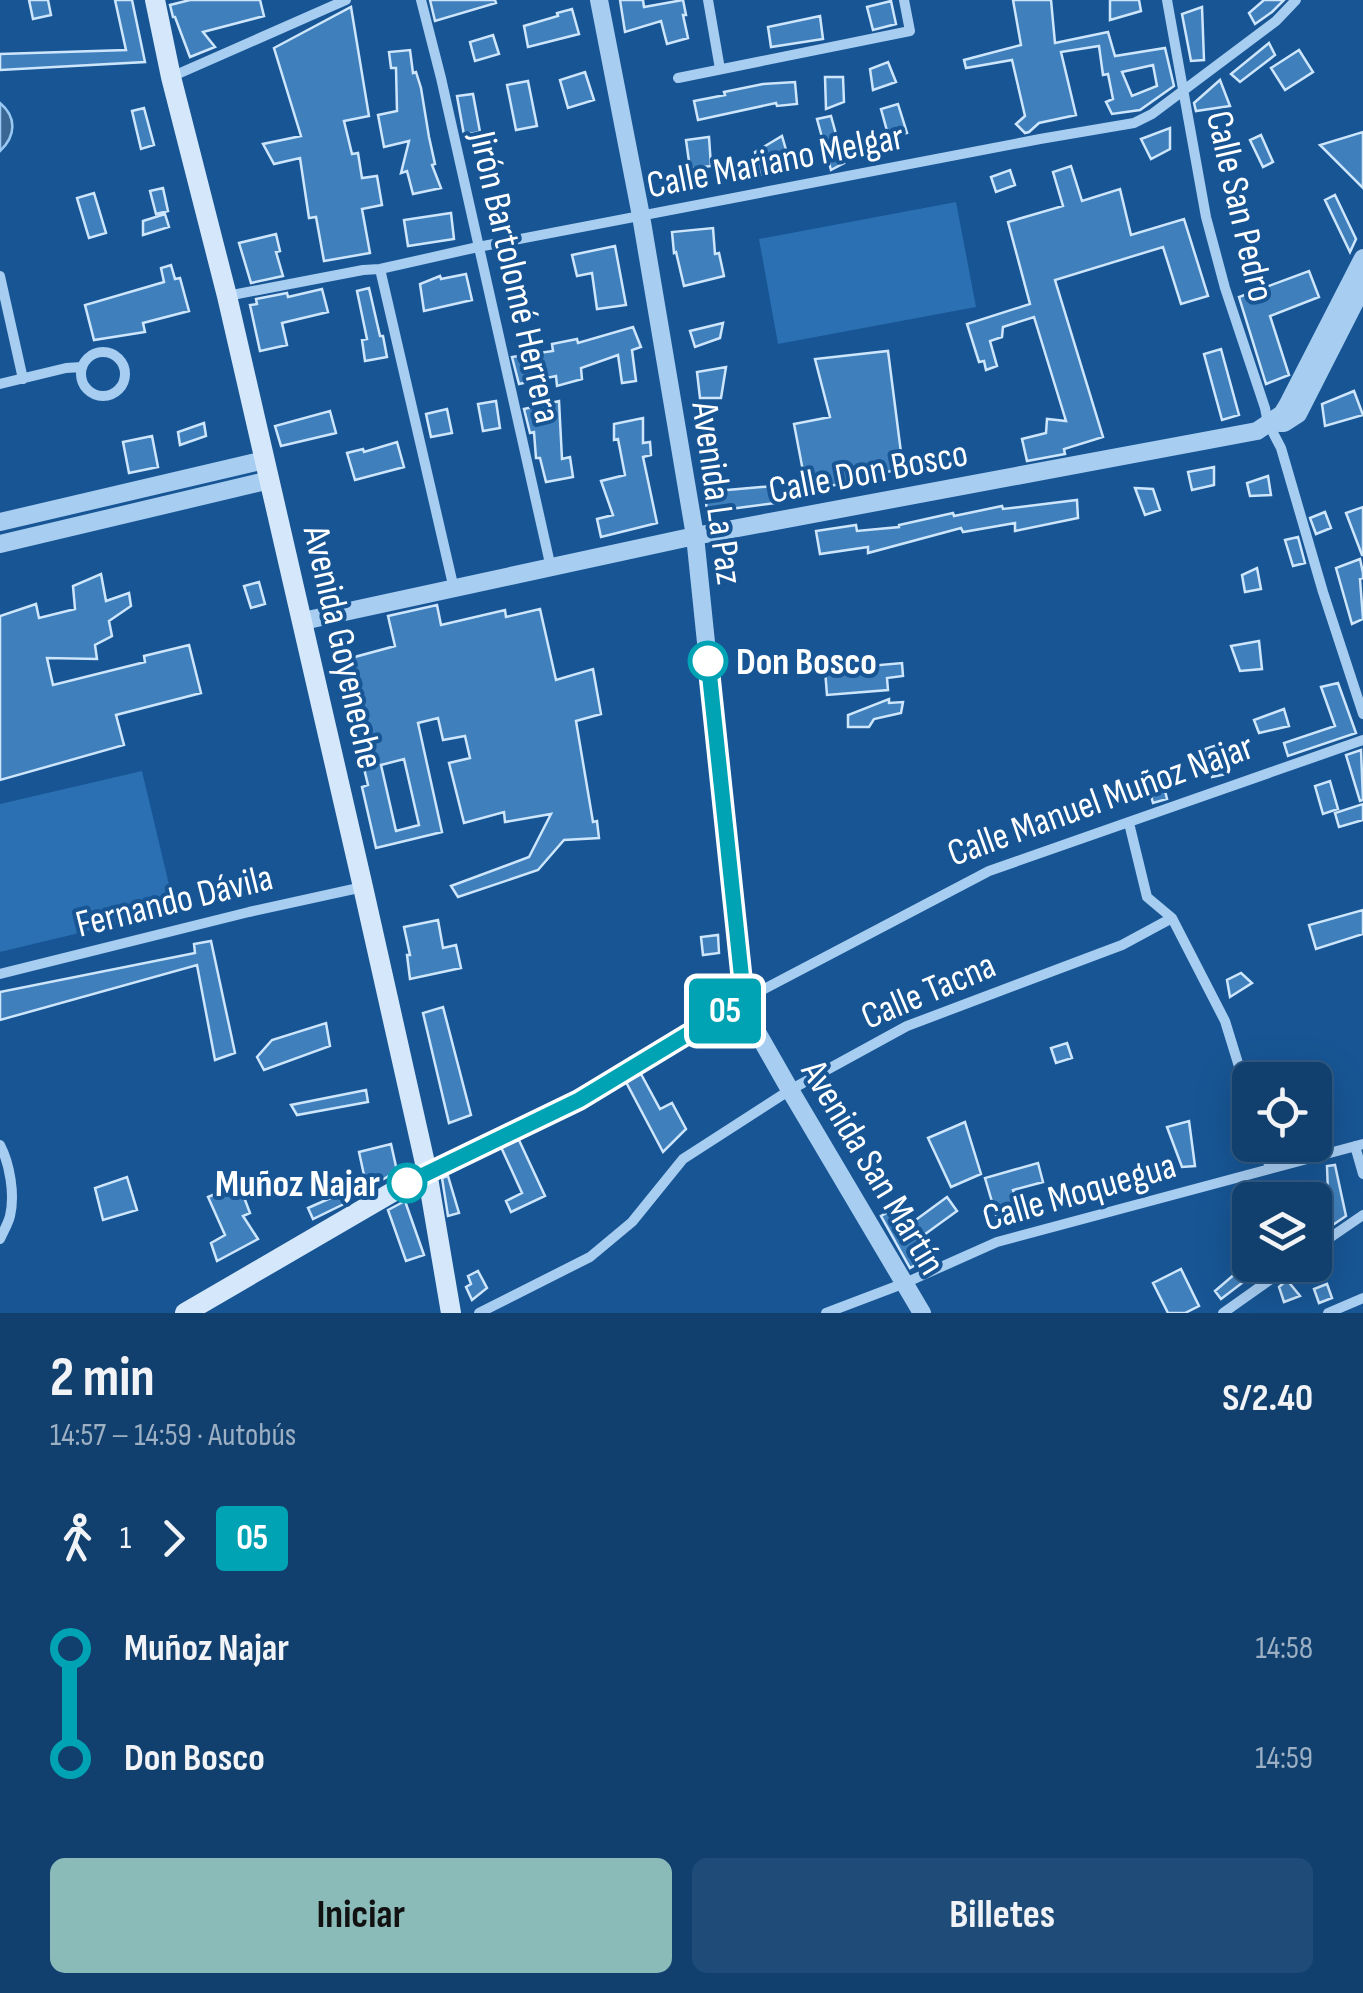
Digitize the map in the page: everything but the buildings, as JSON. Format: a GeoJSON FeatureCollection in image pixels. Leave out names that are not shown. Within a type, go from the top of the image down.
{"type":"FeatureCollection","features":[{"type":"Feature","properties":{"kind":"main road","name":"Avenida Goyeneche"},"geometry":{"type":"LineString","coordinates":[[155,0],[363,887],[427,1172],[451,1313]]}},
{"type":"Feature","properties":{"kind":"main road","name":"Calle Manuel Muñoz Najar"},"geometry":{"type":"LineString","coordinates":[[185,1313],[427,1172]]}},
{"type":"Feature","properties":{"kind":"street"},"geometry":{"type":"LineString","coordinates":[[171,77],[346,0]]}},
{"type":"Feature","properties":{"kind":"street","name":"Jirón Bartolomé Herrera"},"geometry":{"type":"LineString","coordinates":[[420,0],[551,568]]}},
{"type":"Feature","properties":{"kind":"street","name":"Avenida La Paz"},"geometry":{"type":"LineString","coordinates":[[599,0],[641,216],[694,536],[744,1000]]}},
{"type":"Feature","properties":{"kind":"street"},"geometry":{"type":"LineString","coordinates":[[708,0],[720,70]]}},
{"type":"Feature","properties":{"kind":"street"},"geometry":{"type":"LineString","coordinates":[[678,78],[910,32],[904,0]]}},
{"type":"Feature","properties":{"kind":"street","name":"Calle San Pedro"},"geometry":{"type":"LineString","coordinates":[[1168,0],[1206,217],[1225,288],[1268,423],[1280,448],[1363,714]]}},
{"type":"Feature","properties":{"kind":"street","name":"Calle Mariano Melgar"},"geometry":{"type":"LineString","coordinates":[[227,296],[1134,123],[1152,114],[1276,21],[1296,0]]}},
{"type":"Feature","properties":{"kind":"street"},"geometry":{"type":"LineString","coordinates":[[1268,423],[1288,406],[1363,258]]}},
{"type":"Feature","properties":{"kind":"street"},"geometry":{"type":"LineString","coordinates":[[380,269],[454,588]]}},
{"type":"Feature","properties":{"kind":"street"},"geometry":{"type":"LineString","coordinates":[[0,276],[23,379]]}},
{"type":"Feature","properties":{"kind":"street","name":"Calle Don Bosco"},"geometry":{"type":"LineString","coordinates":[[303,621],[694,536],[1257,431],[1268,423],[1284,423],[1298,414],[1363,286]]}},
{"type":"Feature","properties":{"kind":"street"},"geometry":{"type":"LineString","coordinates":[[0,384],[66,368],[82,368],[94,354],[112,354],[117,358],[124,368],[123,381],[111,394],[98,396],[84,385],[82,368]]}},
{"type":"Feature","properties":{"kind":"street"},"geometry":{"type":"LineString","coordinates":[[0,522],[268,470]]}},
{"type":"Feature","properties":{"kind":"street"},"geometry":{"type":"LineString","coordinates":[[0,544],[268,470]]}},
{"type":"Feature","properties":{"kind":"street","name":"Calle Manuel Muñoz Najar"},"geometry":{"type":"LineString","coordinates":[[427,1172],[579,1100],[744,1000],[989,871],[1363,740]]}},
{"type":"Feature","properties":{"kind":"street"},"geometry":{"type":"LineString","coordinates":[[1129,823],[1148,897],[1172,918],[1225,1021],[1238,1062]]}},
{"type":"Feature","properties":{"kind":"street","name":"Fernando Dávila"},"geometry":{"type":"LineString","coordinates":[[0,974],[363,887]]}},
{"type":"Feature","properties":{"kind":"street","name":"Calle Tacna"},"geometry":{"type":"LineString","coordinates":[[479,1313],[590,1257],[632,1222],[683,1159],[790,1090],[907,1026],[1122,946],[1172,918]]}},
{"type":"Feature","properties":{"kind":"street","name":"Avenida San Martín"},"geometry":{"type":"LineString","coordinates":[[744,1000],[749,1018],[922,1313]]}},
{"type":"Feature","properties":{"kind":"street"},"geometry":{"type":"LineString","coordinates":[[0,1145],[6,1156],[11,1190],[10,1214],[0,1239]]}},
{"type":"Feature","properties":{"kind":"street"},"geometry":{"type":"LineString","coordinates":[[1359,1145],[1363,1174]]}},
{"type":"Feature","properties":{"kind":"street","name":"Calle Moquegua"},"geometry":{"type":"LineString","coordinates":[[826,1313],[997,1242],[1359,1145]]}},
{"type":"Feature","properties":{"kind":"street"},"geometry":{"type":"LineString","coordinates":[[1268,1162],[1270,1168]]}},
{"type":"Feature","properties":{"kind":"street"},"geometry":{"type":"LineString","coordinates":[[1332,1236],[1363,1214]]}},
{"type":"Feature","properties":{"kind":"street"},"geometry":{"type":"LineString","coordinates":[[1223,1313],[1268,1282]]}},
{"type":"Feature","properties":{"kind":"street"},"geometry":{"type":"LineString","coordinates":[[1328,1313],[1363,1298]]}},
{"type":"Feature","properties":{"kind":"shaded area"},"geometry":{"type":"Polygon","coordinates":[[[0,103],[12,120],[12,127],[0,151],[0,103]]]}},
{"type":"Feature","properties":{"kind":"shaded area"},"geometry":{"type":"Polygon","coordinates":[[[956,202],[976,307],[778,344],[759,239],[956,202]]]}},
{"type":"Feature","properties":{"kind":"shaded area"},"geometry":{"type":"Polygon","coordinates":[[[142,771],[175,910],[0,952],[0,804],[142,771]]]}},
{"type":"Feature","properties":{"kind":"bus line","name":"05"},"geometry":{"type":"LineString","coordinates":[[407,1183],[579,1100],[744,1000],[708,661]]}},
{"type":"Feature","properties":{"kind":"place","name":"Don Bosco"},"geometry":{"type":"Point","coordinates":[708,661]}},
{"type":"Feature","properties":{"kind":"place","name":"Muñoz Najar"},"geometry":{"type":"Point","coordinates":[407,1183]}}]}
